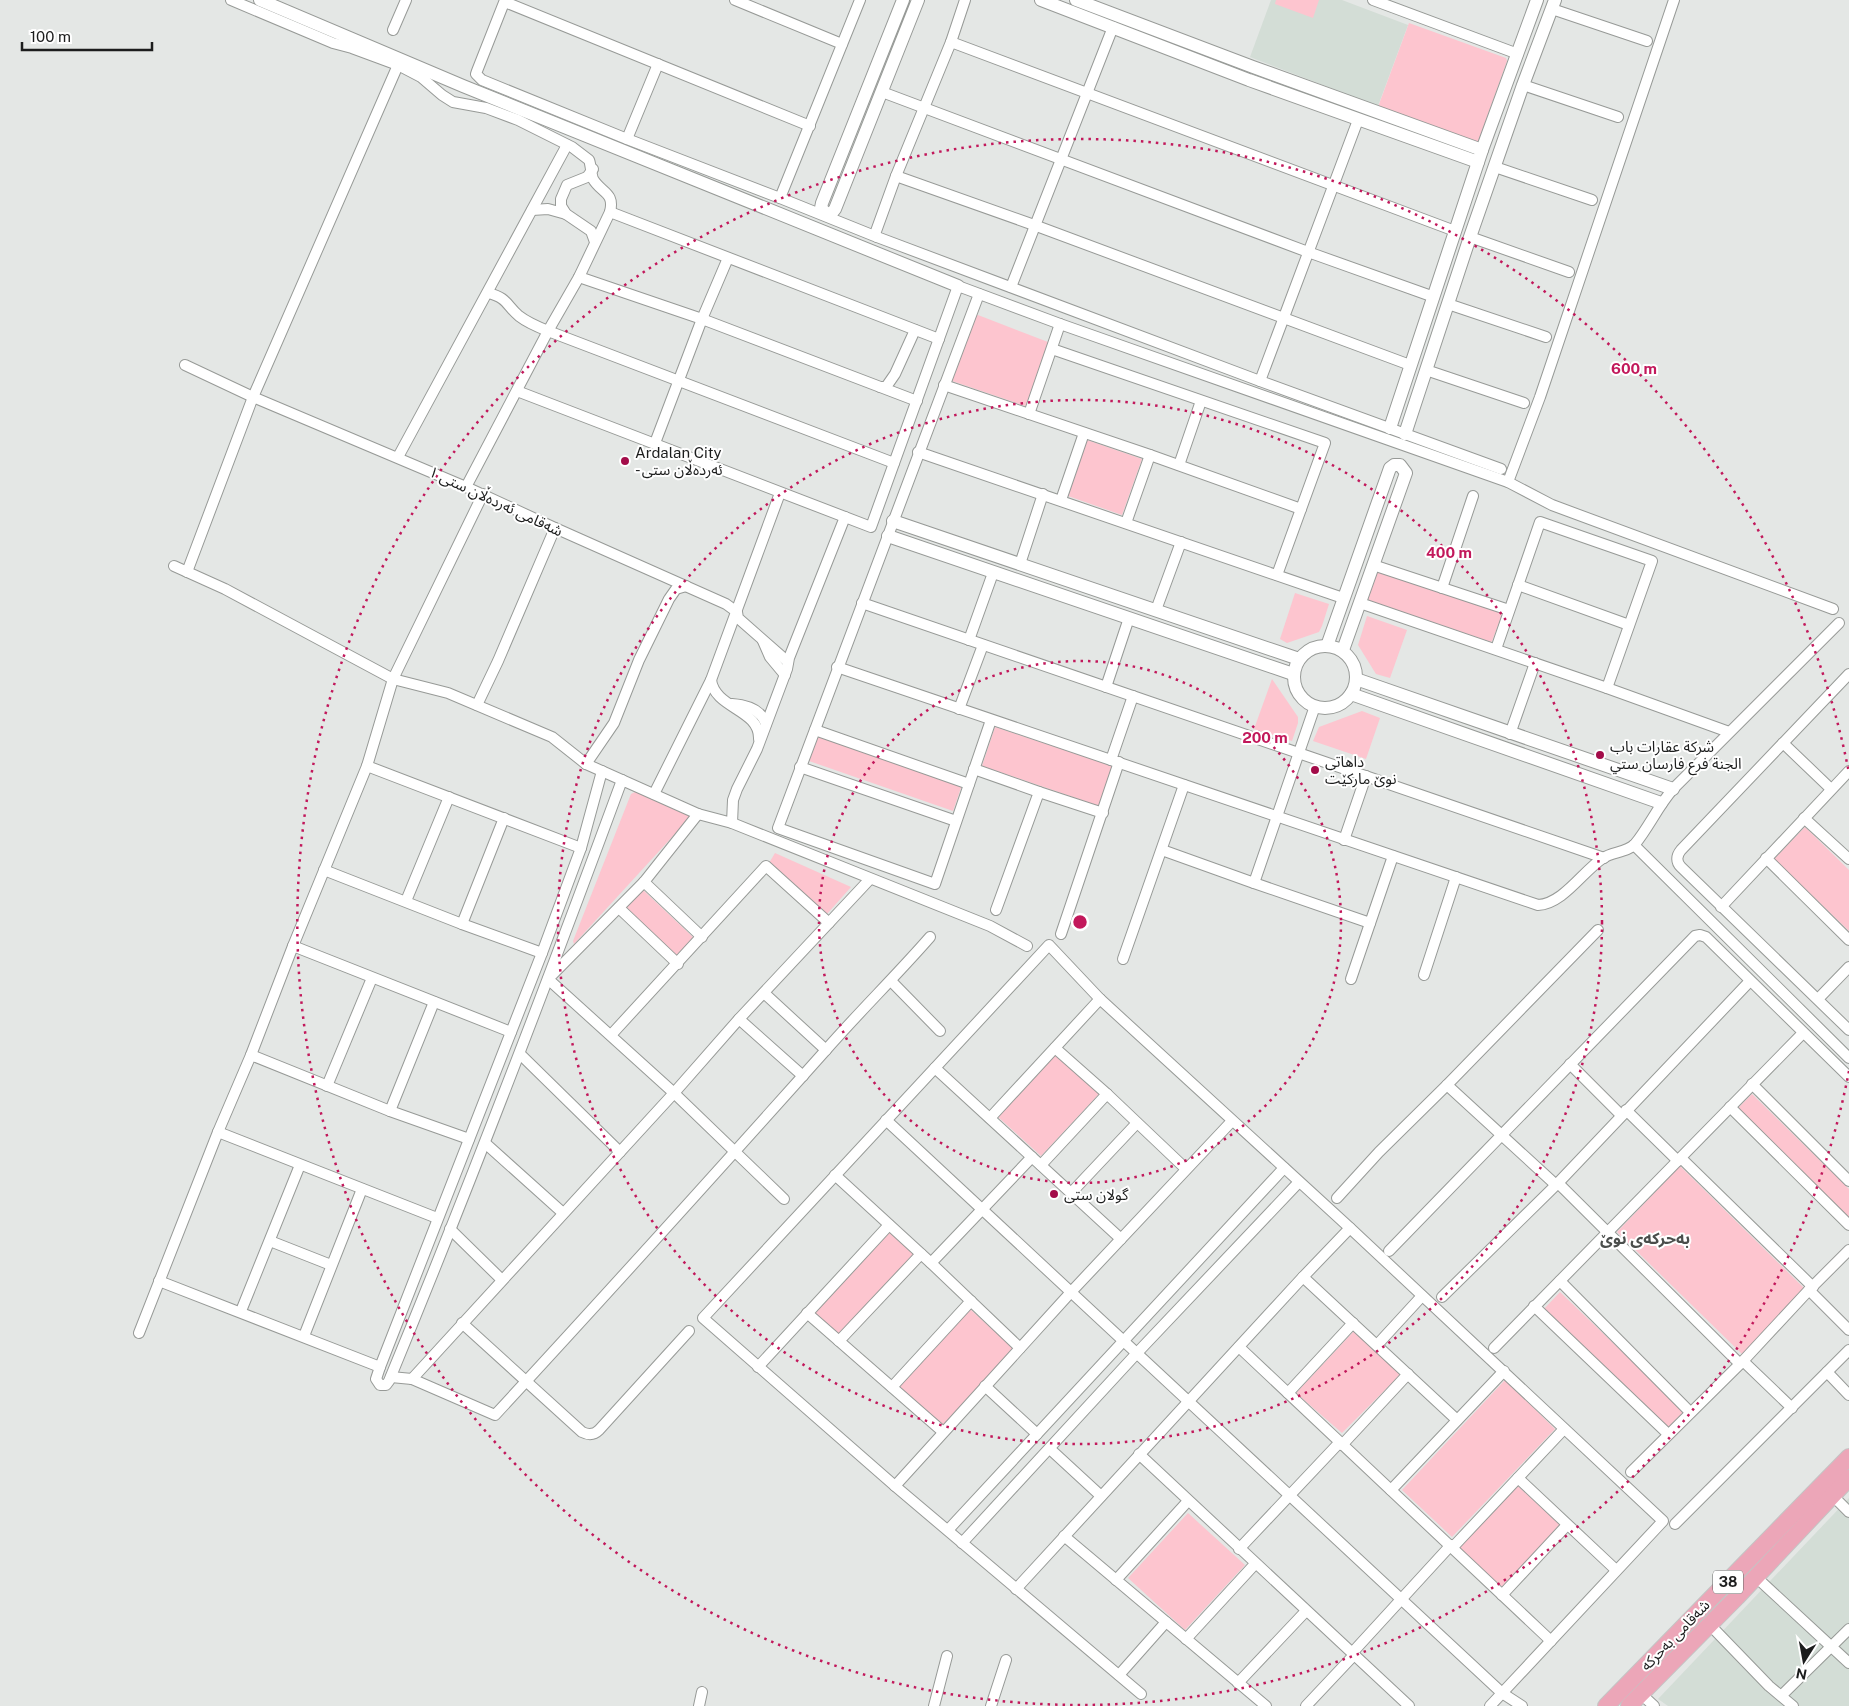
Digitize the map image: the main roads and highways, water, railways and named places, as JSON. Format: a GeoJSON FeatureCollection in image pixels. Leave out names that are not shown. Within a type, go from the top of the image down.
{"type":"FeatureCollection","features":[{"type":"Feature","properties":{"kind":"main road","name":"شەقامی بەحرکە"},"geometry":{"type":"LineString","coordinates":[[1629,1706],[1759,1573],[1778,1542],[1849,1457]]}},
{"type":"Feature","properties":{"kind":"main road","name":"شەقامی بەحرکە"},"geometry":{"type":"LineString","coordinates":[[1606,1706],[1751,1558],[1778,1542],[1832,1496],[1849,1478]]}},
{"type":"Feature","properties":{"kind":"main road"},"geometry":{"type":"LineString","coordinates":[[1751,1558],[1759,1573]]}},
{"type":"Feature","properties":{"kind":"place","name":"Ardalan City - ئەردەڵان ستی"},"geometry":{"type":"Point","coordinates":[625,461]}},
{"type":"Feature","properties":{"kind":"place","name":"شرکة عقارات باب الجنة فرع فارسان ستي"},"geometry":{"type":"Point","coordinates":[1600,755]}},
{"type":"Feature","properties":{"kind":"place","name":"داهاتی نوێ مارکێت"},"geometry":{"type":"Point","coordinates":[1315,770]}},
{"type":"Feature","properties":{"kind":"place","name":"گولان ستی"},"geometry":{"type":"Point","coordinates":[1054,1194]}},
{"type":"Feature","properties":{"kind":"district","name":"بەحرکەی نوێ"},"geometry":{"type":"Point","coordinates":[1645,1238]}}]}
